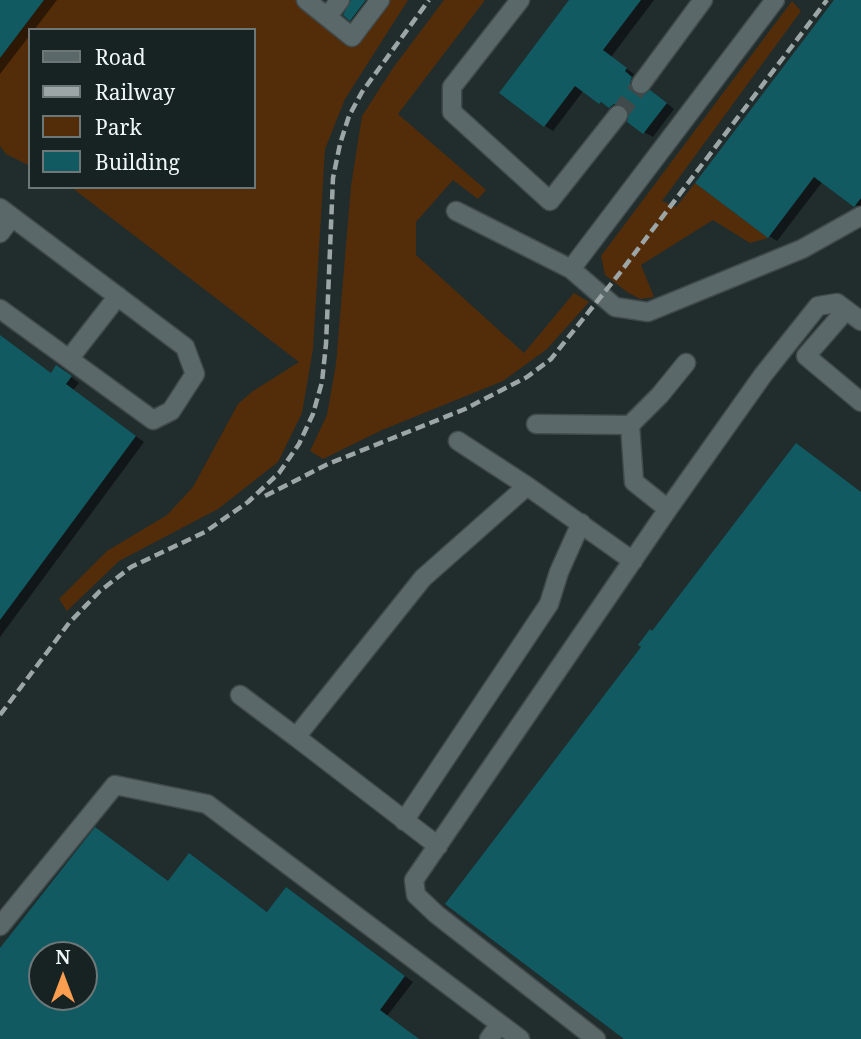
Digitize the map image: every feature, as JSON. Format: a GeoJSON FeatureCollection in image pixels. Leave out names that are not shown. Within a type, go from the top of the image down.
{"type":"FeatureCollection","features":[{"type":"Feature","properties":{"kind":"lane"},"geometry":{"type":"LineString","coordinates":[[306,0],[352,37],[380,0]]}},
{"type":"Feature","properties":{"kind":"lane"},"geometry":{"type":"LineString","coordinates":[[327,17],[340,0]]}},
{"type":"Feature","properties":{"kind":"lane"},"geometry":{"type":"LineString","coordinates":[[520,0],[452,87],[452,112],[550,201],[618,115]]}},
{"type":"Feature","properties":{"kind":"lane"},"geometry":{"type":"LineString","coordinates":[[641,84],[702,0]]}},
{"type":"Feature","properties":{"kind":"lane"},"geometry":{"type":"LineString","coordinates":[[572,269],[775,0]]}},
{"type":"Feature","properties":{"kind":"lane"},"geometry":{"type":"LineString","coordinates":[[456,211],[572,269],[615,307],[648,312],[802,249],[861,216]]}},
{"type":"Feature","properties":{"kind":"lane"},"geometry":{"type":"LineString","coordinates":[[0,233],[6,212],[185,347],[195,374],[171,411],[153,419],[0,309]]}},
{"type":"Feature","properties":{"kind":"lane"},"geometry":{"type":"LineString","coordinates":[[69,359],[118,296]]}},
{"type":"Feature","properties":{"kind":"lane"},"geometry":{"type":"LineString","coordinates":[[596,1039],[436,914],[416,895],[414,880],[668,509],[763,375],[818,306],[837,303],[854,316],[806,356],[861,402]]}},
{"type":"Feature","properties":{"kind":"lane"},"geometry":{"type":"LineString","coordinates":[[536,424],[631,425],[660,395],[686,362]]}},
{"type":"Feature","properties":{"kind":"lane"},"geometry":{"type":"LineString","coordinates":[[631,425],[634,482],[668,509]]}},
{"type":"Feature","properties":{"kind":"lane"},"geometry":{"type":"LineString","coordinates":[[458,441],[527,485],[633,561]]}},
{"type":"Feature","properties":{"kind":"lane"},"geometry":{"type":"LineString","coordinates":[[296,737],[423,579],[527,485]]}},
{"type":"Feature","properties":{"kind":"lane"},"geometry":{"type":"LineString","coordinates":[[404,821],[549,604],[559,572],[581,523]]}},
{"type":"Feature","properties":{"kind":"lane"},"geometry":{"type":"LineString","coordinates":[[240,695],[438,846]]}},
{"type":"Feature","properties":{"kind":"lane"},"geometry":{"type":"LineString","coordinates":[[0,926],[115,785],[207,804],[520,1039]]}},
{"type":"Feature","properties":{"kind":"lane"},"geometry":{"type":"LineString","coordinates":[[489,1039],[500,1024]]}},
{"type":"Feature","properties":{"kind":"green space"},"geometry":{"type":"Polygon","coordinates":[[[44,0],[299,0],[310,8],[336,38],[356,43],[389,0],[408,0],[345,99],[325,149],[313,349],[302,413],[278,462],[218,509],[119,561],[67,611],[59,599],[107,551],[167,515],[193,487],[238,404],[253,391],[299,362],[74,189],[256,189],[256,28],[28,28],[28,165],[6,154],[0,146],[0,58],[44,0]]]}},
{"type":"Feature","properties":{"kind":"green space"},"geometry":{"type":"Polygon","coordinates":[[[444,0],[485,0],[398,114],[486,190],[478,199],[453,180],[416,222],[416,255],[524,353],[574,293],[589,302],[547,349],[503,381],[382,430],[323,459],[310,451],[327,415],[336,364],[351,186],[362,116],[393,68],[444,0]]]}},
{"type":"Feature","properties":{"kind":"green space"},"geometry":{"type":"Polygon","coordinates":[[[792,1],[801,11],[662,201],[676,207],[695,183],[768,238],[750,243],[713,220],[641,265],[654,297],[640,299],[605,275],[601,256],[792,1]]]}},
{"type":"Feature","properties":{"kind":"building"},"geometry":{"type":"Polygon","coordinates":[[[0,0],[44,0],[0,58],[0,0]]]}},
{"type":"Feature","properties":{"kind":"building"},"geometry":{"type":"Polygon","coordinates":[[[351,0],[366,0],[350,21],[343,15],[351,0]]]}},
{"type":"Feature","properties":{"kind":"building"},"geometry":{"type":"Polygon","coordinates":[[[569,0],[641,0],[603,50],[627,68],[625,71],[632,77],[630,83],[634,93],[640,95],[650,90],[667,103],[643,134],[627,122],[629,111],[624,106],[614,104],[609,108],[601,102],[599,104],[575,86],[544,127],[499,93],[569,0]]]}},
{"type":"Feature","properties":{"kind":"building"},"geometry":{"type":"Polygon","coordinates":[[[834,0],[861,0],[861,198],[854,207],[814,177],[768,238],[695,183],[834,0]]]}},
{"type":"Feature","properties":{"kind":"building"},"geometry":{"type":"Polygon","coordinates":[[[0,335],[51,373],[56,365],[72,376],[66,384],[136,436],[0,620],[0,335]]]}},
{"type":"Feature","properties":{"kind":"building"},"geometry":{"type":"Polygon","coordinates":[[[796,443],[861,492],[861,1039],[624,1039],[445,904],[641,647],[638,645],[650,629],[652,631],[796,443]]]}},
{"type":"Feature","properties":{"kind":"building"},"geometry":{"type":"Polygon","coordinates":[[[95,827],[168,881],[189,853],[267,912],[286,887],[405,976],[380,1010],[419,1039],[0,1039],[0,948],[95,827]]]}},
{"type":"Feature","properties":{"kind":"tunnel"},"geometry":{"type":"LineString","coordinates":[[618,115],[641,84]]}},
{"type":"Feature","properties":{"kind":"railway"},"geometry":{"type":"LineString","coordinates":[[0,715],[69,623],[100,591],[131,567],[205,532],[248,502],[279,473],[299,444],[313,414],[322,382],[333,178],[340,144],[349,116],[362,92],[429,0]]}},
{"type":"Feature","properties":{"kind":"railway"},"geometry":{"type":"LineString","coordinates":[[265,496],[328,464],[465,409],[527,377],[551,359],[619,274],[827,0]]}}]}
